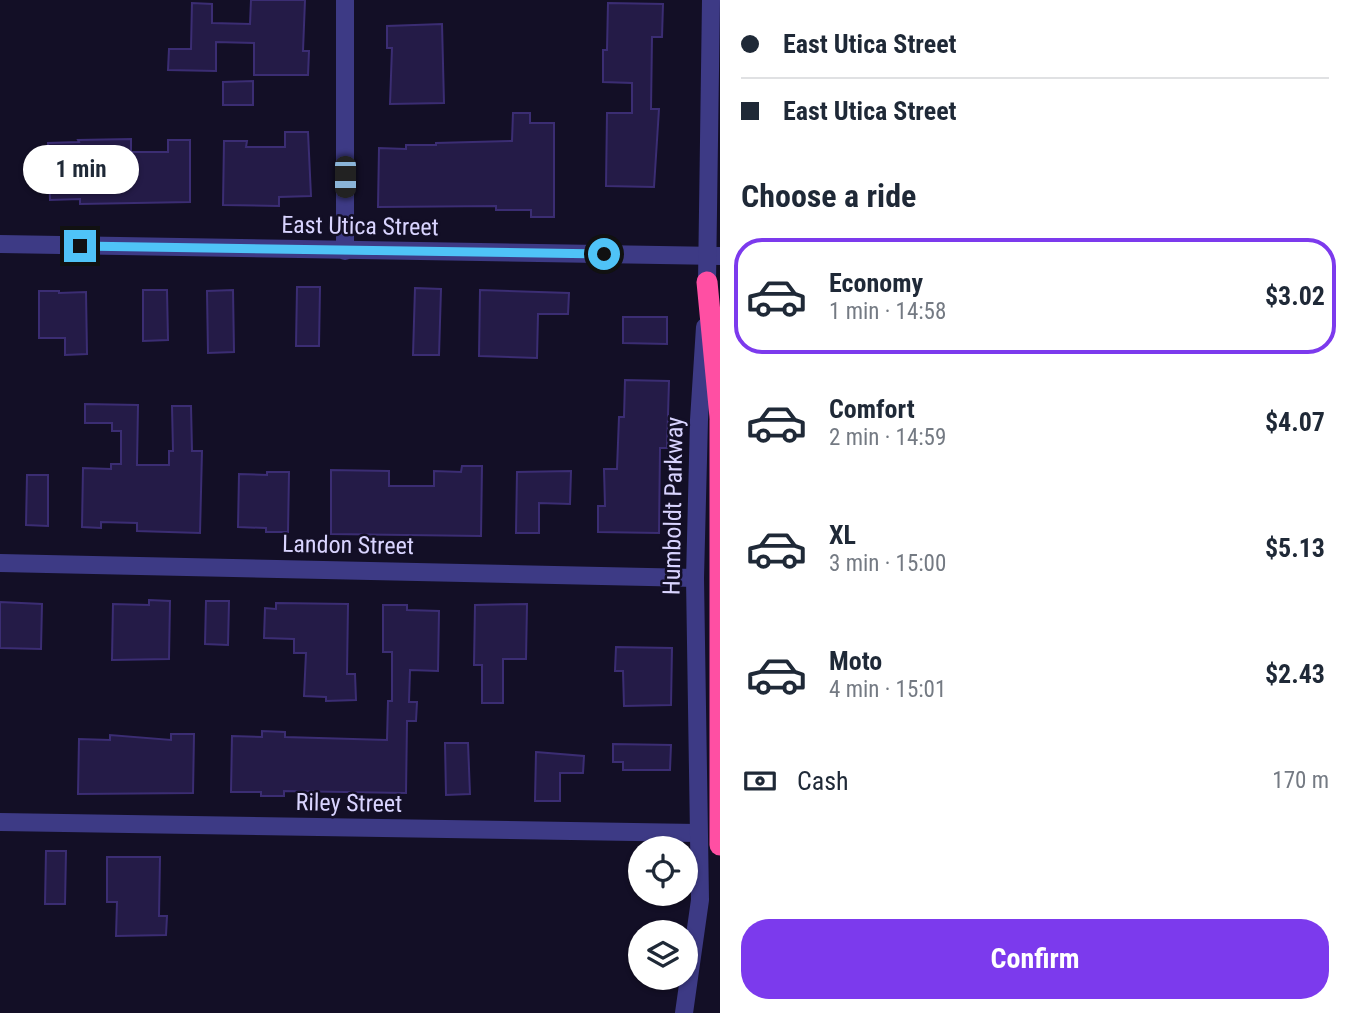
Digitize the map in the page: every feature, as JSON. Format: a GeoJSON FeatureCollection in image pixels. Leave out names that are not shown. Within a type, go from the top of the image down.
{"type":"FeatureCollection","features":[{"type":"Feature","properties":{"kind":"highway"},"geometry":{"type":"LineString","coordinates":[[707,282],[720,418],[720,845]]}},
{"type":"Feature","properties":{"kind":"street"},"geometry":{"type":"LineString","coordinates":[[345,0],[345,251]]}},
{"type":"Feature","properties":{"kind":"street","name":"Humboldt Parkway"},"geometry":{"type":"LineString","coordinates":[[684,1013],[700,900],[695,578],[699,420],[707,282],[714,256],[711,0]]}},
{"type":"Feature","properties":{"kind":"street","name":"East Utica Street"},"geometry":{"type":"LineString","coordinates":[[0,244],[714,256]]}},
{"type":"Feature","properties":{"kind":"street","name":"Landon Street"},"geometry":{"type":"LineString","coordinates":[[0,563],[695,578]]}},
{"type":"Feature","properties":{"kind":"street","name":"Riley Street"},"geometry":{"type":"LineString","coordinates":[[0,822],[697,833]]}},
{"type":"Feature","properties":{"kind":"building"},"geometry":{"type":"Polygon","coordinates":[[[251,0],[305,0],[303,51],[309,51],[308,75],[254,75],[254,43],[216,42],[216,71],[168,70],[169,49],[191,49],[192,3],[212,4],[212,23],[250,24],[251,0]]]}},
{"type":"Feature","properties":{"kind":"building"},"geometry":{"type":"Polygon","coordinates":[[[608,3],[663,4],[662,37],[652,37],[651,109],[659,109],[654,187],[606,186],[607,113],[632,113],[632,83],[603,82],[608,3]]]}},
{"type":"Feature","properties":{"kind":"building"},"geometry":{"type":"Polygon","coordinates":[[[442,24],[444,103],[390,104],[392,48],[387,48],[387,26],[442,24]]]}},
{"type":"Feature","properties":{"kind":"building"},"geometry":{"type":"Polygon","coordinates":[[[253,81],[253,105],[223,105],[223,82],[253,81]]]}},
{"type":"Feature","properties":{"kind":"building"},"geometry":{"type":"Polygon","coordinates":[[[513,113],[530,113],[530,123],[554,123],[554,217],[531,217],[531,210],[496,210],[496,206],[378,207],[379,148],[406,149],[406,145],[512,141],[513,113]]]}},
{"type":"Feature","properties":{"kind":"building"},"geometry":{"type":"Polygon","coordinates":[[[285,132],[308,132],[311,196],[279,197],[279,206],[223,205],[224,141],[247,141],[246,147],[285,147],[285,132]]]}},
{"type":"Feature","properties":{"kind":"building"},"geometry":{"type":"Polygon","coordinates":[[[131,139],[131,152],[168,152],[168,140],[190,140],[190,202],[80,204],[80,199],[50,200],[48,143],[131,139]]]}},
{"type":"Feature","properties":{"kind":"building"},"geometry":{"type":"Polygon","coordinates":[[[297,287],[320,287],[319,346],[296,346],[297,287]]]}},
{"type":"Feature","properties":{"kind":"building"},"geometry":{"type":"Polygon","coordinates":[[[415,288],[441,289],[439,355],[413,355],[415,288]]]}},
{"type":"Feature","properties":{"kind":"building"},"geometry":{"type":"Polygon","coordinates":[[[143,290],[167,290],[168,340],[143,341],[143,290]]]}},
{"type":"Feature","properties":{"kind":"building"},"geometry":{"type":"Polygon","coordinates":[[[233,290],[234,352],[208,353],[207,291],[233,290]]]}},
{"type":"Feature","properties":{"kind":"building"},"geometry":{"type":"Polygon","coordinates":[[[480,290],[569,293],[568,314],[538,314],[537,358],[479,356],[480,290]]]}},
{"type":"Feature","properties":{"kind":"building"},"geometry":{"type":"Polygon","coordinates":[[[39,291],[86,292],[87,354],[65,355],[65,338],[39,338],[39,291]]]}},
{"type":"Feature","properties":{"kind":"building"},"geometry":{"type":"Polygon","coordinates":[[[623,317],[667,317],[667,344],[623,343],[623,317]]]}},
{"type":"Feature","properties":{"kind":"building"},"geometry":{"type":"Polygon","coordinates":[[[625,380],[669,381],[667,448],[660,448],[659,533],[598,532],[598,506],[605,506],[604,469],[617,469],[619,417],[624,417],[625,380]]]}},
{"type":"Feature","properties":{"kind":"building"},"geometry":{"type":"Polygon","coordinates":[[[85,404],[138,405],[137,465],[169,465],[169,451],[173,451],[172,406],[191,406],[192,451],[202,451],[200,533],[137,531],[137,523],[101,522],[101,528],[82,527],[83,468],[111,469],[111,464],[121,464],[121,431],[112,431],[112,423],[85,423],[85,404]]]}},
{"type":"Feature","properties":{"kind":"building"},"geometry":{"type":"Polygon","coordinates":[[[462,466],[482,466],[481,536],[331,534],[331,470],[389,471],[389,486],[434,486],[434,471],[461,472],[462,466]]]}},
{"type":"Feature","properties":{"kind":"building"},"geometry":{"type":"Polygon","coordinates":[[[571,471],[570,504],[539,503],[539,533],[516,533],[517,472],[571,471]]]}},
{"type":"Feature","properties":{"kind":"building"},"geometry":{"type":"Polygon","coordinates":[[[267,472],[289,472],[288,532],[266,532],[266,528],[238,527],[239,474],[267,475],[267,472]]]}},
{"type":"Feature","properties":{"kind":"building"},"geometry":{"type":"Polygon","coordinates":[[[27,475],[48,475],[48,526],[26,525],[27,475]]]}},
{"type":"Feature","properties":{"kind":"building"},"geometry":{"type":"Polygon","coordinates":[[[149,600],[170,601],[169,659],[112,660],[113,604],[149,605],[149,600]]]}},
{"type":"Feature","properties":{"kind":"building"},"geometry":{"type":"Polygon","coordinates":[[[206,601],[229,601],[228,645],[205,644],[206,601]]]}},
{"type":"Feature","properties":{"kind":"building"},"geometry":{"type":"Polygon","coordinates":[[[0,602],[42,604],[41,649],[0,648],[0,602]]]}},
{"type":"Feature","properties":{"kind":"building"},"geometry":{"type":"Polygon","coordinates":[[[276,603],[348,604],[347,674],[355,674],[356,700],[326,701],[326,697],[304,696],[306,653],[294,653],[294,639],[264,638],[265,608],[276,609],[276,603]]]}},
{"type":"Feature","properties":{"kind":"building"},"geometry":{"type":"Polygon","coordinates":[[[527,604],[526,659],[503,659],[503,703],[482,703],[482,665],[474,665],[475,605],[527,604]]]}},
{"type":"Feature","properties":{"kind":"building"},"geometry":{"type":"Polygon","coordinates":[[[383,605],[407,605],[407,610],[439,611],[438,671],[410,670],[409,702],[417,702],[416,721],[407,721],[406,793],[284,791],[284,796],[261,796],[261,792],[231,792],[232,736],[262,737],[262,731],[285,732],[285,737],[387,740],[388,701],[392,701],[392,652],[383,652],[383,605]]]}},
{"type":"Feature","properties":{"kind":"building"},"geometry":{"type":"Polygon","coordinates":[[[616,647],[672,648],[671,705],[624,706],[623,671],[615,671],[616,647]]]}},
{"type":"Feature","properties":{"kind":"building"},"geometry":{"type":"Polygon","coordinates":[[[171,734],[194,734],[193,793],[78,794],[79,739],[110,740],[110,735],[171,740],[171,734]]]}},
{"type":"Feature","properties":{"kind":"building"},"geometry":{"type":"Polygon","coordinates":[[[445,743],[468,743],[470,794],[446,795],[445,743]]]}},
{"type":"Feature","properties":{"kind":"building"},"geometry":{"type":"Polygon","coordinates":[[[613,744],[671,745],[670,770],[623,770],[623,762],[613,762],[613,744]]]}},
{"type":"Feature","properties":{"kind":"building"},"geometry":{"type":"Polygon","coordinates":[[[536,752],[584,756],[583,773],[560,773],[560,801],[535,801],[536,752]]]}},
{"type":"Feature","properties":{"kind":"building"},"geometry":{"type":"Polygon","coordinates":[[[46,851],[66,851],[65,904],[45,904],[46,851]]]}},
{"type":"Feature","properties":{"kind":"building"},"geometry":{"type":"Polygon","coordinates":[[[107,857],[160,857],[159,916],[167,916],[166,935],[116,936],[117,902],[107,902],[107,857]]]}},
{"type":"Feature","properties":{"kind":"route"},"geometry":{"type":"LineString","coordinates":[[80,246],[604,254]]}}]}
